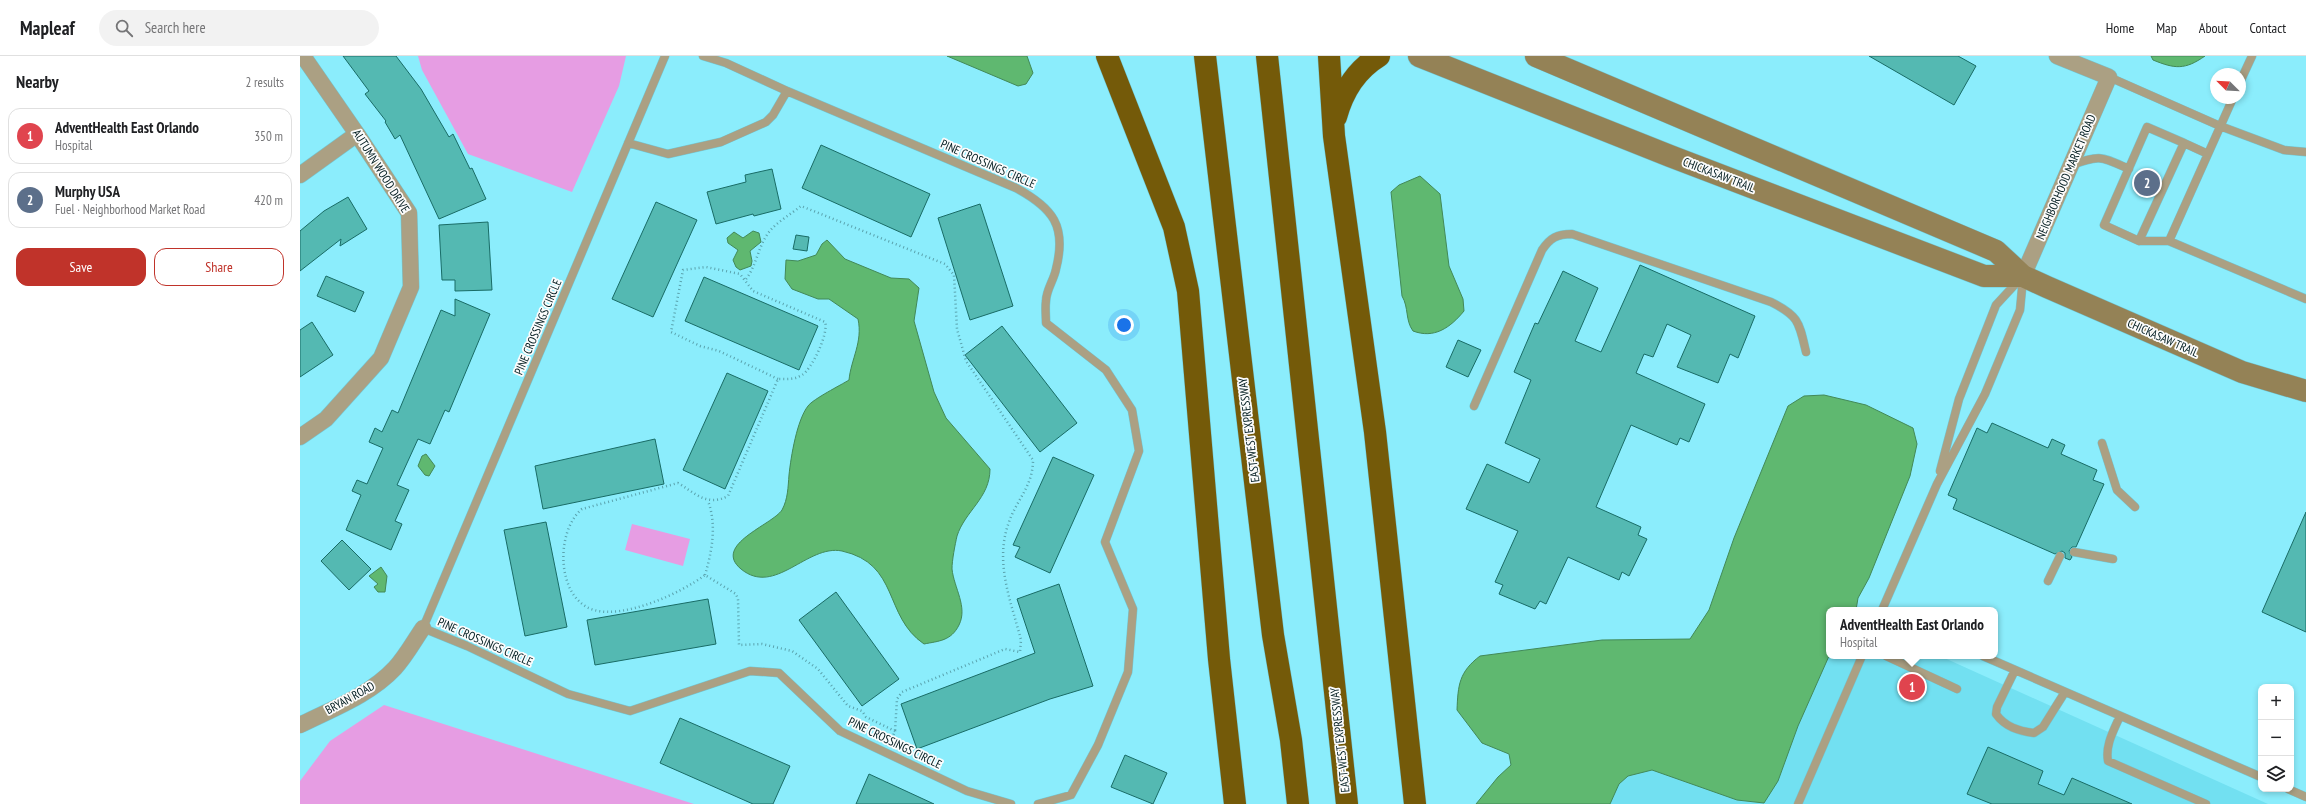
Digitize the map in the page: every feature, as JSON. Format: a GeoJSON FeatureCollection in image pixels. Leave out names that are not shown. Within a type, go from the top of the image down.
{"type":"FeatureCollection","features":[{"type":"Feature","properties":{"kind":"highway"},"geometry":{"type":"LineString","coordinates":[[1107,56],[1174,226],[1188,291],[1219,659],[1235,804]]}},
{"type":"Feature","properties":{"kind":"highway","name":"EAST-WEST EXPRESSWAY"},"geometry":{"type":"LineString","coordinates":[[1205,56],[1273,635],[1291,740],[1298,804]]}},
{"type":"Feature","properties":{"kind":"highway","name":"EAST-WEST EXPRESSWAY"},"geometry":{"type":"LineString","coordinates":[[1266,56],[1347,804]]}},
{"type":"Feature","properties":{"kind":"highway"},"geometry":{"type":"LineString","coordinates":[[1329,56],[1333,126],[1375,432],[1415,804]]}},
{"type":"Feature","properties":{"kind":"highway"},"geometry":{"type":"LineString","coordinates":[[1333,126],[1341,100],[1355,76],[1366,64],[1379,56]]}},
{"type":"Feature","properties":{"kind":"highway"},"geometry":{"type":"LineString","coordinates":[[1284,804],[1291,740]]}},
{"type":"Feature","properties":{"kind":"street","name":"AUTUMN WOOD DRIVE"},"geometry":{"type":"LineString","coordinates":[[300,436],[326,419],[381,358],[411,287],[409,213],[303,56]]}},
{"type":"Feature","properties":{"kind":"street","name":"CHICKASAW TRAIL"},"geometry":{"type":"LineString","coordinates":[[1419,56],[1670,156],[1984,276],[2023,276]]}},
{"type":"Feature","properties":{"kind":"street","name":"CHICKASAW TRAIL"},"geometry":{"type":"LineString","coordinates":[[1536,56],[1996,251],[2023,276],[2242,372],[2306,391]]}},
{"type":"Feature","properties":{"kind":"street"},"geometry":{"type":"LineString","coordinates":[[2057,56],[2109,77]]}},
{"type":"Feature","properties":{"kind":"street","name":"NEIGHBORHOOD MARKET ROAD"},"geometry":{"type":"LineString","coordinates":[[2023,276],[2109,77]]}},
{"type":"Feature","properties":{"kind":"street"},"geometry":{"type":"LineString","coordinates":[[300,175],[357,134]]}},
{"type":"Feature","properties":{"kind":"street","name":"BRYAN ROAD"},"geometry":{"type":"LineString","coordinates":[[300,725],[369,689],[384,679],[396,668],[423,628]]}},
{"type":"Feature","properties":{"kind":"lane","name":"PINE CROSSINGS CIRCLE"},"geometry":{"type":"LineString","coordinates":[[665,56],[423,628],[467,646],[568,694],[630,711],[750,671],[780,673],[840,731],[967,791],[1011,804]]}},
{"type":"Feature","properties":{"kind":"lane","name":"PINE CROSSINGS CIRCLE"},"geometry":{"type":"LineString","coordinates":[[703,56],[726,63],[787,91],[1016,188],[1038,200],[1053,216],[1059,232],[1057,268],[1046,300],[1046,323],[1106,370],[1132,410],[1139,452],[1106,542],[1133,609],[1128,672],[1098,745],[1071,795],[1038,804]]}},
{"type":"Feature","properties":{"kind":"lane"},"geometry":{"type":"LineString","coordinates":[[2246,69],[2252,56]]}},
{"type":"Feature","properties":{"kind":"lane"},"geometry":{"type":"LineString","coordinates":[[2109,77],[2220,126],[2284,150],[2306,152]]}},
{"type":"Feature","properties":{"kind":"lane"},"geometry":{"type":"LineString","coordinates":[[628,143],[668,154],[721,142],[766,122],[773,115],[787,91]]}},
{"type":"Feature","properties":{"kind":"lane"},"geometry":{"type":"LineString","coordinates":[[2169,241],[2230,104]]}},
{"type":"Feature","properties":{"kind":"lane"},"geometry":{"type":"LineString","coordinates":[[2208,154],[2147,128],[2104,225],[2139,241],[2169,241],[2306,298]]}},
{"type":"Feature","properties":{"kind":"lane"},"geometry":{"type":"LineString","coordinates":[[2139,241],[2184,143]]}},
{"type":"Feature","properties":{"kind":"lane"},"geometry":{"type":"LineString","coordinates":[[2072,165],[2092,157],[2102,158],[2129,169]]}},
{"type":"Feature","properties":{"kind":"lane"},"geometry":{"type":"LineString","coordinates":[[1474,406],[1542,250],[1549,240],[1559,234],[1572,234],[1771,302],[1791,313],[1799,325],[1806,352]]}},
{"type":"Feature","properties":{"kind":"lane"},"geometry":{"type":"LineString","coordinates":[[1936,484],[1959,399],[1996,305],[2023,276]]}},
{"type":"Feature","properties":{"kind":"lane"},"geometry":{"type":"LineString","coordinates":[[1883,607],[1936,484],[1985,394],[2020,310],[2023,276]]}},
{"type":"Feature","properties":{"kind":"lane"},"geometry":{"type":"LineString","coordinates":[[2102,443],[2117,490],[2135,507]]}},
{"type":"Feature","properties":{"kind":"lane"},"geometry":{"type":"LineString","coordinates":[[2074,552],[2113,558]]}},
{"type":"Feature","properties":{"kind":"lane"},"geometry":{"type":"LineString","coordinates":[[2048,581],[2060,556]]}},
{"type":"Feature","properties":{"kind":"lane"},"geometry":{"type":"LineString","coordinates":[[1798,804],[1861,659]]}},
{"type":"Feature","properties":{"kind":"lane"},"geometry":{"type":"LineString","coordinates":[[1892,659],[1957,689]]}},
{"type":"Feature","properties":{"kind":"lane"},"geometry":{"type":"LineString","coordinates":[[1990,659],[2258,776]]}},
{"type":"Feature","properties":{"kind":"lane"},"geometry":{"type":"LineString","coordinates":[[2015,670],[1996,714],[2002,722],[2023,732],[2034,733],[2043,727],[2065,692]]}},
{"type":"Feature","properties":{"kind":"lane"},"geometry":{"type":"LineString","coordinates":[[2120,716],[2109,742],[2106,754],[2108,761],[2206,804]]}},
{"type":"Feature","properties":{"kind":"lane"},"geometry":{"type":"LineString","coordinates":[[2294,792],[2306,797]]}},
{"type":"Feature","properties":{"kind":"path"},"geometry":{"type":"LineString","coordinates":[[746,279],[753,270],[760,248],[769,231],[801,206],[945,264],[954,275],[957,329],[966,361],[1033,460],[1033,474],[1008,523],[1002,562],[1003,573],[1021,640],[1020,652],[1005,649],[902,692],[897,699],[895,731],[886,753]]}},
{"type":"Feature","properties":{"kind":"path"},"geometry":{"type":"LineString","coordinates":[[706,267],[740,274],[746,279],[753,291],[824,322],[826,326],[826,333],[808,371],[795,379],[778,379],[719,351],[700,346],[671,332],[683,270],[706,267]]}},
{"type":"Feature","properties":{"kind":"path"},"geometry":{"type":"LineString","coordinates":[[708,501],[714,521],[710,558],[705,575],[691,586],[665,599],[618,610],[595,610],[583,605],[571,592],[564,567],[562,548],[574,515],[582,509],[678,483],[708,501],[720,500],[728,496],[778,379]]}},
{"type":"Feature","properties":{"kind":"path"},"geometry":{"type":"LineString","coordinates":[[705,575],[736,594],[738,599],[739,645],[762,644],[792,652],[818,669],[848,706],[862,711],[866,717],[895,731]]}},
{"type":"Feature","properties":{"kind":"shaded area"},"geometry":{"type":"Polygon","coordinates":[[[418,56],[626,56],[619,86],[572,192],[468,154],[422,70],[418,56]]]}},
{"type":"Feature","properties":{"kind":"shaded area"},"geometry":{"type":"Polygon","coordinates":[[[947,56],[1027,56],[1033,73],[1026,84],[1018,86],[947,56]]]}},
{"type":"Feature","properties":{"kind":"shaded area"},"geometry":{"type":"Polygon","coordinates":[[[2151,56],[2205,56],[2192,64],[2180,67],[2153,60],[2151,56]]]}},
{"type":"Feature","properties":{"kind":"shaded area"},"geometry":{"type":"Polygon","coordinates":[[[1420,176],[1440,194],[1449,266],[1463,299],[1464,311],[1447,327],[1435,333],[1428,334],[1413,331],[1409,323],[1406,305],[1402,296],[1391,192],[1399,185],[1420,176]]]}},
{"type":"Feature","properties":{"kind":"shaded area"},"geometry":{"type":"Polygon","coordinates":[[[753,231],[759,233],[761,242],[750,251],[752,261],[751,266],[740,270],[736,267],[733,260],[738,250],[728,243],[727,238],[734,232],[743,238],[753,231]]]}},
{"type":"Feature","properties":{"kind":"shaded area"},"geometry":{"type":"Polygon","coordinates":[[[827,240],[845,259],[891,278],[909,279],[919,288],[914,321],[934,392],[946,418],[990,469],[986,488],[961,527],[957,536],[952,561],[953,576],[960,597],[962,611],[959,625],[952,634],[940,641],[924,644],[911,632],[895,606],[883,579],[874,567],[860,558],[842,551],[829,551],[816,555],[779,574],[766,577],[754,576],[741,569],[734,560],[734,552],[739,544],[747,536],[776,516],[784,506],[787,497],[795,439],[804,412],[811,403],[849,380],[858,343],[858,319],[829,299],[818,299],[792,289],[785,279],[786,260],[798,261],[816,255],[822,244],[827,240]]]}},
{"type":"Feature","properties":{"kind":"shaded area"},"geometry":{"type":"Polygon","coordinates":[[[1824,395],[1866,405],[1913,428],[1917,444],[1910,476],[1869,578],[1858,598],[1856,607],[1826,607],[1826,659],[1828,659],[1798,726],[1778,781],[1764,803],[1737,800],[1652,770],[1628,776],[1619,784],[1610,804],[1476,804],[1498,777],[1511,765],[1509,754],[1482,743],[1457,710],[1459,686],[1468,668],[1480,656],[1602,640],[1690,639],[1709,610],[1734,538],[1788,406],[1804,396],[1824,395]]]}},
{"type":"Feature","properties":{"kind":"shaded area"},"geometry":{"type":"Polygon","coordinates":[[[426,454],[435,466],[429,476],[425,475],[418,466],[422,456],[426,454]]]}},
{"type":"Feature","properties":{"kind":"shaded area"},"geometry":{"type":"Polygon","coordinates":[[[632,524],[690,539],[683,566],[625,550],[632,524]]]}},
{"type":"Feature","properties":{"kind":"shaded area"},"geometry":{"type":"Polygon","coordinates":[[[381,567],[387,576],[385,592],[378,592],[374,587],[378,584],[369,576],[381,567]]]}},
{"type":"Feature","properties":{"kind":"shaded area"},"geometry":{"type":"Polygon","coordinates":[[[1828,659],[1947,659],[2268,804],[1610,804],[1619,784],[1628,776],[1652,770],[1737,800],[1778,781],[1798,726],[1828,659]]]}},
{"type":"Feature","properties":{"kind":"shaded area"},"geometry":{"type":"Polygon","coordinates":[[[384,705],[694,804],[300,804],[300,781],[330,741],[384,705]]]}},
{"type":"Feature","properties":{"kind":"building"},"geometry":{"type":"Polygon","coordinates":[[[343,56],[396,56],[421,89],[449,137],[453,134],[470,169],[472,168],[486,199],[439,219],[400,135],[395,139],[385,122],[386,121],[365,94],[369,91],[343,56]]]}},
{"type":"Feature","properties":{"kind":"building"},"geometry":{"type":"Polygon","coordinates":[[[1869,56],[1958,56],[1976,66],[1954,105],[1869,56]]]}},
{"type":"Feature","properties":{"kind":"building"},"geometry":{"type":"Polygon","coordinates":[[[821,145],[930,194],[911,237],[802,188],[821,145]]]}},
{"type":"Feature","properties":{"kind":"building"},"geometry":{"type":"Polygon","coordinates":[[[772,169],[781,209],[754,216],[753,214],[716,224],[707,192],[746,182],[745,175],[772,169]]]}},
{"type":"Feature","properties":{"kind":"building"},"geometry":{"type":"Polygon","coordinates":[[[348,197],[367,229],[340,246],[341,239],[300,271],[300,231],[324,211],[348,197]]]}},
{"type":"Feature","properties":{"kind":"building"},"geometry":{"type":"Polygon","coordinates":[[[656,202],[697,220],[653,317],[612,299],[656,202]]]}},
{"type":"Feature","properties":{"kind":"building"},"geometry":{"type":"Polygon","coordinates":[[[980,204],[1013,306],[970,320],[938,218],[980,204]]]}},
{"type":"Feature","properties":{"kind":"building"},"geometry":{"type":"Polygon","coordinates":[[[488,222],[492,290],[455,291],[455,280],[442,280],[439,225],[488,222]]]}},
{"type":"Feature","properties":{"kind":"building"},"geometry":{"type":"Polygon","coordinates":[[[796,235],[809,237],[807,251],[793,249],[796,235]]]}},
{"type":"Feature","properties":{"kind":"building"},"geometry":{"type":"Polygon","coordinates":[[[1640,265],[1755,316],[1738,358],[1730,354],[1718,383],[1677,367],[1691,335],[1667,324],[1653,357],[1644,354],[1636,373],[1705,404],[1689,442],[1680,438],[1677,445],[1631,425],[1596,507],[1641,527],[1638,535],[1647,539],[1629,576],[1622,572],[1619,580],[1568,557],[1546,604],[1540,601],[1535,609],[1499,594],[1503,585],[1495,582],[1518,531],[1466,509],[1487,464],[1529,483],[1540,459],[1505,443],[1531,380],[1514,372],[1535,323],[1538,324],[1563,271],[1598,288],[1575,341],[1601,352],[1640,265]]]}},
{"type":"Feature","properties":{"kind":"building"},"geometry":{"type":"Polygon","coordinates":[[[326,276],[364,292],[355,312],[317,296],[326,276]]]}},
{"type":"Feature","properties":{"kind":"building"},"geometry":{"type":"Polygon","coordinates":[[[704,277],[818,326],[799,370],[685,321],[704,277]]]}},
{"type":"Feature","properties":{"kind":"building"},"geometry":{"type":"Polygon","coordinates":[[[455,299],[490,314],[449,412],[445,410],[430,444],[418,439],[397,485],[409,490],[395,521],[402,524],[391,550],[346,530],[361,495],[352,491],[357,480],[367,484],[383,448],[369,442],[375,428],[382,432],[392,410],[398,413],[441,310],[455,316],[455,299]]]}},
{"type":"Feature","properties":{"kind":"building"},"geometry":{"type":"Polygon","coordinates":[[[312,322],[333,355],[300,377],[300,330],[312,322]]]}},
{"type":"Feature","properties":{"kind":"building"},"geometry":{"type":"Polygon","coordinates":[[[1002,326],[1077,423],[1040,452],[965,355],[1002,326]]]}},
{"type":"Feature","properties":{"kind":"building"},"geometry":{"type":"Polygon","coordinates":[[[1458,340],[1481,350],[1468,377],[1446,367],[1458,340]]]}},
{"type":"Feature","properties":{"kind":"building"},"geometry":{"type":"Polygon","coordinates":[[[727,373],[768,391],[725,489],[683,470],[727,373]]]}},
{"type":"Feature","properties":{"kind":"building"},"geometry":{"type":"Polygon","coordinates":[[[1992,423],[2048,448],[2052,439],[2065,445],[2061,454],[2097,470],[2093,480],[2104,484],[2076,547],[2072,547],[2069,551],[2072,557],[2070,560],[2065,558],[2065,553],[2062,551],[2055,554],[1953,509],[1957,499],[1948,495],[1977,428],[1987,433],[1992,423]]]}},
{"type":"Feature","properties":{"kind":"building"},"geometry":{"type":"Polygon","coordinates":[[[655,439],[664,484],[543,509],[535,466],[655,439]]]}},
{"type":"Feature","properties":{"kind":"building"},"geometry":{"type":"Polygon","coordinates":[[[1053,457],[1094,475],[1050,573],[1015,557],[1020,547],[1013,545],[1053,457]]]}},
{"type":"Feature","properties":{"kind":"building"},"geometry":{"type":"Polygon","coordinates":[[[2306,512],[2306,632],[2262,612],[2306,512]]]}},
{"type":"Feature","properties":{"kind":"building"},"geometry":{"type":"Polygon","coordinates":[[[546,522],[567,627],[525,636],[504,530],[546,522]]]}},
{"type":"Feature","properties":{"kind":"building"},"geometry":{"type":"Polygon","coordinates":[[[342,540],[371,569],[349,590],[321,561],[342,540]]]}},
{"type":"Feature","properties":{"kind":"building"},"geometry":{"type":"Polygon","coordinates":[[[1059,584],[1093,686],[1050,699],[917,749],[901,704],[1035,653],[1017,599],[1059,584]]]}},
{"type":"Feature","properties":{"kind":"building"},"geometry":{"type":"Polygon","coordinates":[[[836,592],[899,679],[862,706],[799,620],[836,592]]]}},
{"type":"Feature","properties":{"kind":"building"},"geometry":{"type":"Polygon","coordinates":[[[708,599],[716,644],[595,665],[587,620],[708,599]]]}},
{"type":"Feature","properties":{"kind":"building"},"geometry":{"type":"Polygon","coordinates":[[[680,718],[790,766],[773,804],[753,804],[660,763],[680,718]]]}},
{"type":"Feature","properties":{"kind":"building"},"geometry":{"type":"Polygon","coordinates":[[[1988,747],[2043,771],[2038,784],[2064,795],[2072,778],[2132,804],[1992,804],[1967,794],[1988,747]]]}},
{"type":"Feature","properties":{"kind":"building"},"geometry":{"type":"Polygon","coordinates":[[[1125,755],[1167,773],[1153,804],[1111,787],[1125,755]]]}},
{"type":"Feature","properties":{"kind":"building"},"geometry":{"type":"Polygon","coordinates":[[[869,774],[934,804],[856,804],[869,774]]]}},
{"type":"Feature","properties":{"kind":"place","name":"Murphy USA"},"geometry":{"type":"Point","coordinates":[2147,183]}},
{"type":"Feature","properties":{"kind":"place","name":"AdventHealth East Orlando"},"geometry":{"type":"Point","coordinates":[1912,687]}}]}
